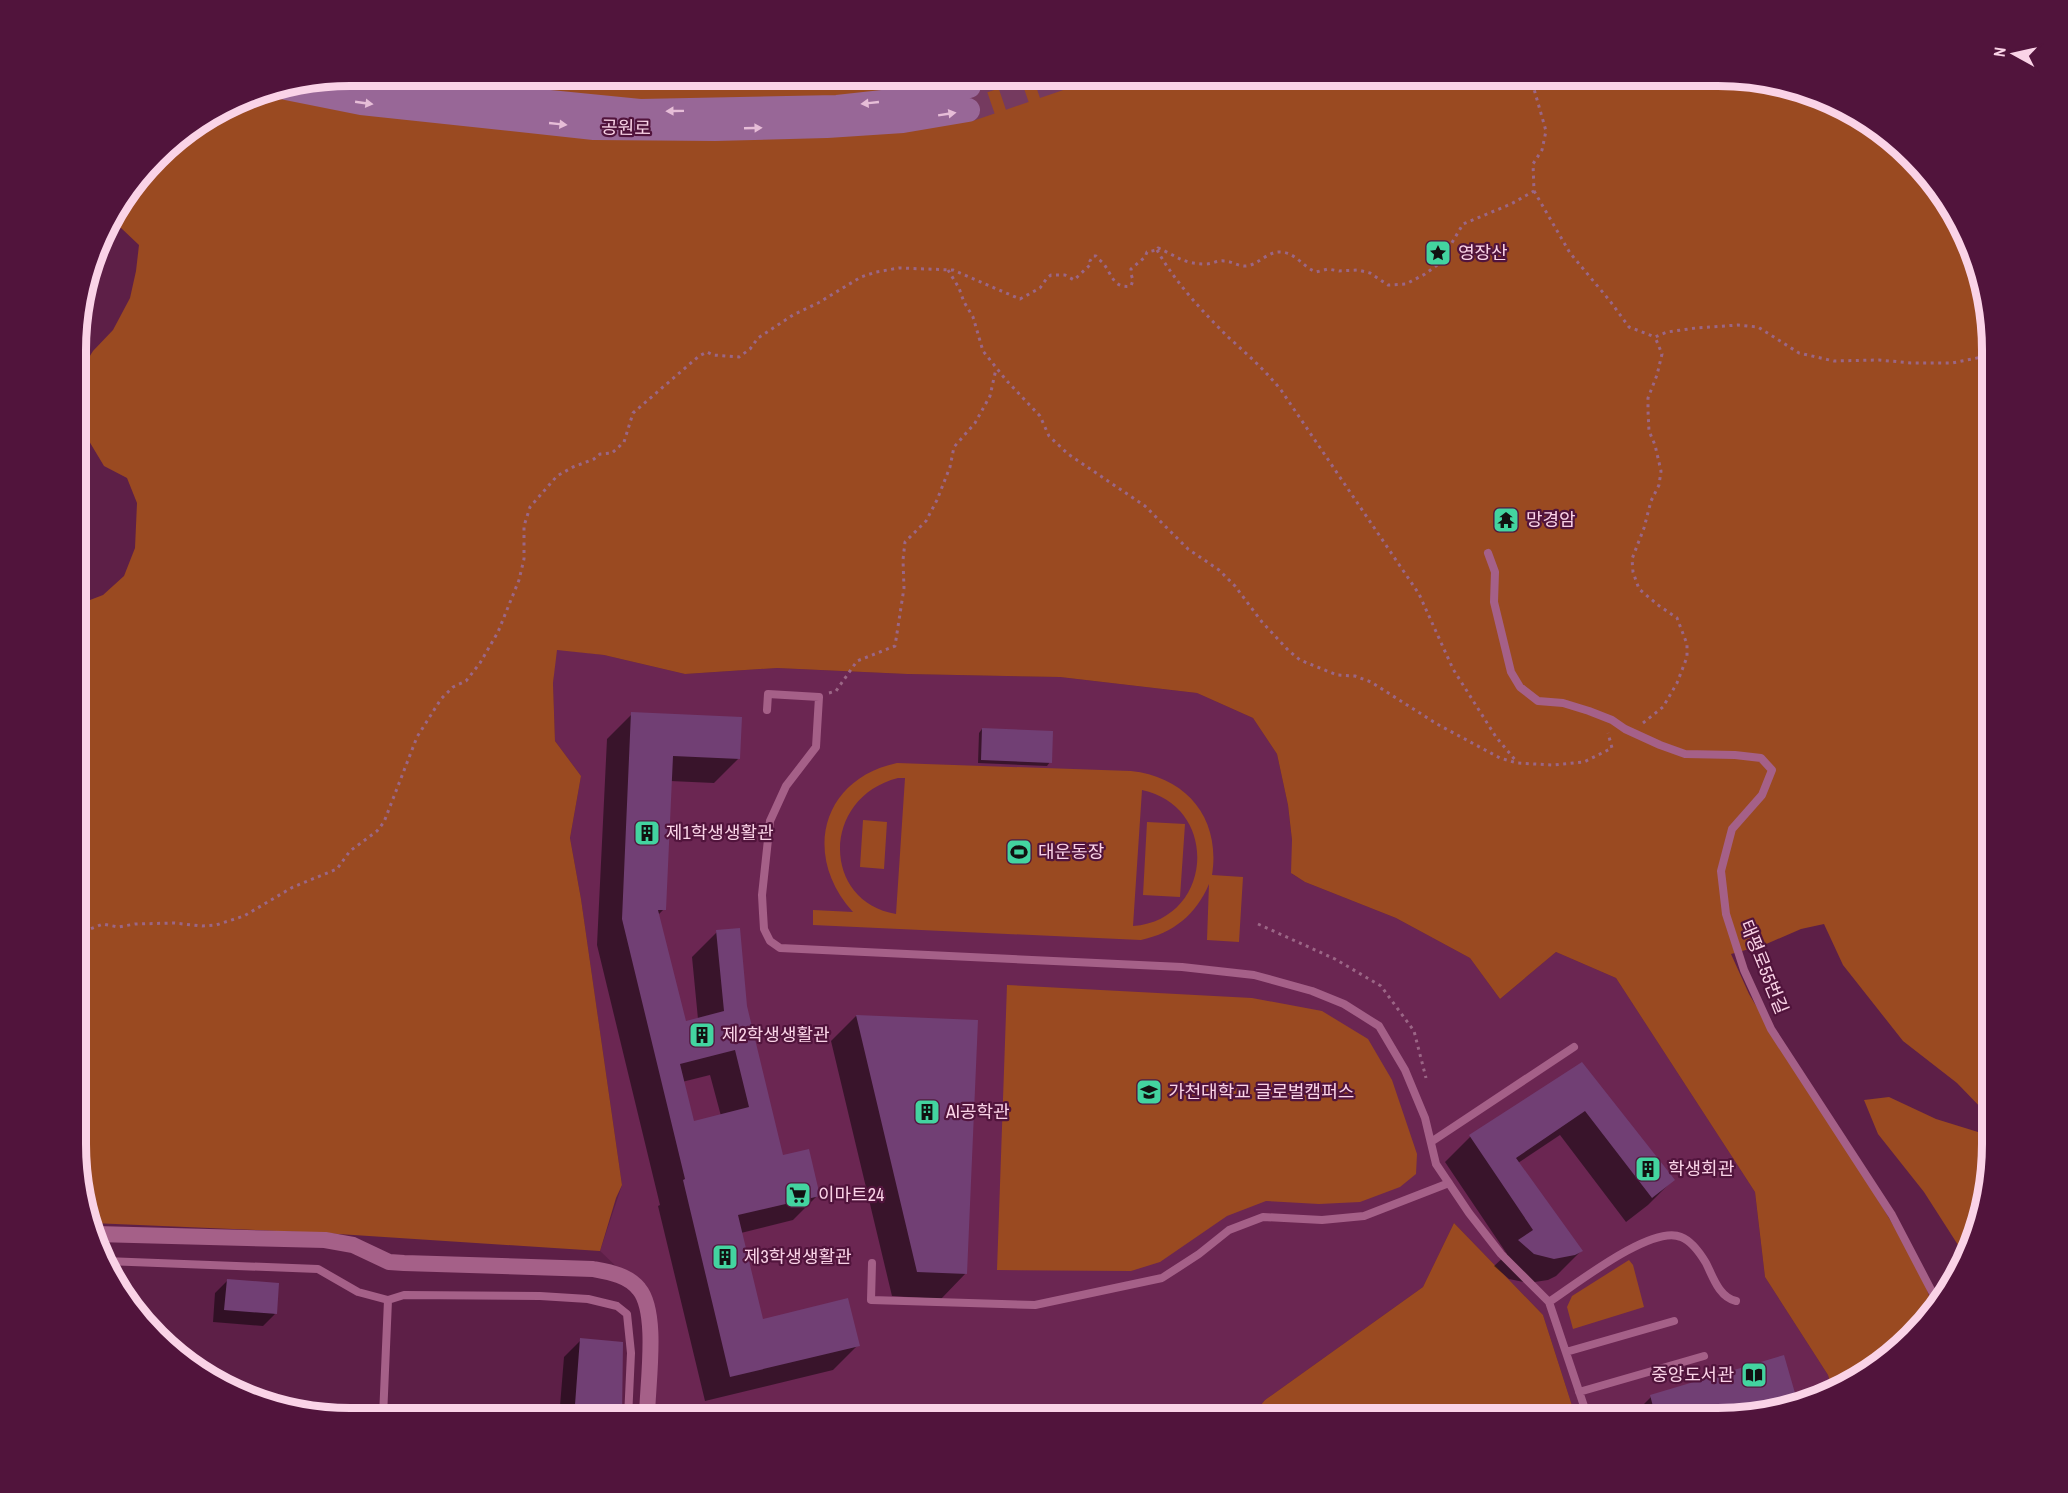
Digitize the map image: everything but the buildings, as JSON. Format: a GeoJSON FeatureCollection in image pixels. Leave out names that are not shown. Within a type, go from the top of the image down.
{"type":"FeatureCollection","features":[{"type":"Feature","properties":{"kind":"main road","name":"공원로"},"geometry":{"type":"LineString","coordinates":[[408,86],[640,111],[837,107],[910,99],[969,86]]}},
{"type":"Feature","properties":{"kind":"main road","name":"공원로"},"geometry":{"type":"LineString","coordinates":[[300,91],[361,103],[594,128],[715,129],[827,126],[903,121],[968,110]]}},
{"type":"Feature","properties":{"kind":"street"},"geometry":{"type":"LineString","coordinates":[[102,1234],[325,1240],[353,1245],[389,1262],[593,1269],[615,1273],[639,1288],[649,1314],[646,1408]]}},
{"type":"Feature","properties":{"kind":"lane","name":"태평로55번길"},"geometry":{"type":"LineString","coordinates":[[1488,553],[1494,572],[1494,602],[1511,672],[1520,687],[1538,701],[1563,704],[1604,717],[1638,735],[1685,754],[1761,758],[1772,770],[1762,795],[1732,829],[1721,871],[1726,914],[1744,970],[1771,1029],[1892,1215],[1934,1296]]}},
{"type":"Feature","properties":{"kind":"lane"},"geometry":{"type":"LineString","coordinates":[[767,710],[768,694],[819,697],[816,747],[786,786],[770,821],[762,895],[764,929],[770,941],[780,948],[1182,967],[1254,975],[1312,991],[1344,1004],[1379,1026],[1406,1070],[1425,1118],[1436,1164],[1468,1213],[1501,1254],[1549,1302],[1585,1408]]}},
{"type":"Feature","properties":{"kind":"lane"},"geometry":{"type":"LineString","coordinates":[[1431,1142],[1574,1047]]}},
{"type":"Feature","properties":{"kind":"lane"},"geometry":{"type":"LineString","coordinates":[[872,1263],[871,1300],[1035,1305],[1162,1278],[1199,1254],[1229,1230],[1263,1217],[1322,1220],[1364,1216],[1449,1183]]}},
{"type":"Feature","properties":{"kind":"lane"},"geometry":{"type":"LineString","coordinates":[[1549,1302],[1634,1246],[1658,1236],[1670,1234],[1681,1237],[1692,1244],[1702,1256],[1723,1296],[1736,1301]]}},
{"type":"Feature","properties":{"kind":"lane"},"geometry":{"type":"LineString","coordinates":[[114,1261],[318,1269],[358,1292],[388,1300],[404,1295],[540,1296],[588,1299],[616,1306],[627,1314],[631,1353],[628,1408]]}},
{"type":"Feature","properties":{"kind":"lane"},"geometry":{"type":"LineString","coordinates":[[383,1408],[388,1300]]}},
{"type":"Feature","properties":{"kind":"lane"},"geometry":{"type":"LineString","coordinates":[[1566,1352],[1674,1321]]}},
{"type":"Feature","properties":{"kind":"lane"},"geometry":{"type":"LineString","coordinates":[[1579,1392],[1704,1356]]}},
{"type":"Feature","properties":{"kind":"path"},"geometry":{"type":"LineString","coordinates":[[1533,86],[1546,131],[1542,150],[1533,164],[1534,191],[1570,253],[1629,327],[1655,337],[1667,332],[1737,325],[1758,327],[1799,353],[1834,361],[1952,363],[1982,357]]}},
{"type":"Feature","properties":{"kind":"path"},"geometry":{"type":"LineString","coordinates":[[86,931],[104,924],[118,927],[149,923],[216,925],[244,916],[293,887],[337,869],[350,851],[377,831],[384,822],[417,737],[441,699],[453,687],[466,681],[487,653],[519,580],[524,559],[524,526],[530,507],[551,482],[573,467],[594,459],[600,454],[612,453],[624,442],[633,413],[699,356],[707,352],[713,355],[739,357],[750,350],[758,339],[793,315],[871,273],[899,268],[948,269],[1020,299],[1040,288],[1051,275],[1065,275],[1074,280],[1091,264],[1093,256],[1104,264],[1112,280],[1122,286],[1131,286],[1134,280],[1131,269],[1145,257],[1147,252],[1158,248],[1170,256],[1190,263],[1212,264],[1226,261],[1243,266],[1271,253],[1281,252],[1291,254],[1313,271],[1358,270],[1370,273],[1388,285],[1406,284],[1425,274],[1440,262],[1463,224],[1512,204],[1534,191]]}},
{"type":"Feature","properties":{"kind":"path"},"geometry":{"type":"LineString","coordinates":[[1157,250],[1175,278],[1189,294],[1230,338],[1258,363],[1281,390],[1419,594],[1453,669],[1496,737],[1517,763]]}},
{"type":"Feature","properties":{"kind":"path"},"geometry":{"type":"LineString","coordinates":[[948,269],[972,317],[983,351],[996,369],[1035,409],[1049,436],[1059,447],[1145,506],[1188,549],[1219,570],[1235,586],[1262,622],[1300,660],[1337,675],[1355,676],[1371,682],[1500,758],[1517,763],[1553,765],[1584,762],[1612,748],[1604,717]]}},
{"type":"Feature","properties":{"kind":"path"},"geometry":{"type":"LineString","coordinates":[[1638,735],[1640,725],[1663,707],[1677,683],[1687,657],[1687,644],[1677,618],[1658,606],[1639,589],[1633,572],[1632,559],[1651,501],[1659,485],[1661,471],[1649,431],[1648,411],[1648,398],[1662,354],[1655,337]]}},
{"type":"Feature","properties":{"kind":"path"},"geometry":{"type":"LineString","coordinates":[[819,697],[836,691],[857,661],[895,646],[904,588],[905,542],[926,521],[938,501],[950,467],[954,447],[975,423],[990,396],[996,369]]}},
{"type":"Feature","properties":{"kind":"path"},"geometry":{"type":"LineString","coordinates":[[1258,924],[1335,959],[1382,986],[1414,1031],[1426,1078]]}},
{"type":"Feature","properties":{"kind":"shaded area"},"geometry":{"type":"Polygon","coordinates":[[[333,86],[1735,86],[1787,95],[1819,106],[1850,121],[1879,140],[1905,163],[1938,203],[1955,233],[1968,265],[1980,315],[1982,333],[1982,1109],[1957,1083],[1903,1041],[1843,965],[1824,924],[1801,929],[1764,945],[1731,954],[1749,994],[1776,1039],[1810,1087],[1904,1243],[1923,1279],[1931,1300],[1905,1330],[1879,1353],[1830,1382],[1828,1375],[1765,1277],[1755,1192],[1616,978],[1556,952],[1500,999],[1470,958],[1396,918],[1305,882],[1291,873],[1292,840],[1288,805],[1277,754],[1253,718],[1197,693],[1060,677],[907,674],[777,668],[685,674],[604,655],[557,650],[553,683],[555,741],[581,776],[570,838],[581,899],[622,1185],[600,1251],[323,1233],[99,1223],[91,1195],[86,1160],[86,602],[103,595],[124,576],[135,548],[137,503],[127,478],[104,466],[86,436],[86,362],[93,351],[113,330],[130,298],[139,245],[120,227],[116,228],[130,203],[151,176],[176,151],[203,130],[233,113],[265,100],[298,91],[333,86]]]}},
{"type":"Feature","properties":{"kind":"shaded area","name":"가천대학교 글로벌캠퍼스"},"geometry":{"type":"Polygon","coordinates":[[[556,649],[604,655],[685,674],[777,668],[907,674],[1060,677],[1197,693],[1253,718],[1277,754],[1288,805],[1292,840],[1292,874],[1305,882],[1396,918],[1470,958],[1500,999],[1556,952],[1616,978],[1755,1192],[1765,1277],[1828,1375],[1830,1382],[1787,1398],[1735,1407],[1573,1408],[1543,1315],[1454,1223],[1423,1287],[1265,1400],[1258,1408],[647,1408],[650,1339],[639,1288],[600,1251],[622,1185],[581,899],[570,838],[581,776],[555,741],[553,683],[556,649]]]}},
{"type":"Feature","properties":{"kind":"shaded area","name":"대운동장"},"geometry":{"type":"Polygon","coordinates":[[[897,763],[1131,771],[1169,782],[1196,804],[1205,819],[1211,836],[1212,875],[1243,877],[1239,942],[1207,940],[1209,884],[1197,905],[1182,921],[1163,933],[1141,940],[813,925],[813,910],[853,912],[837,890],[828,867],[824,844],[827,822],[836,802],[851,785],[871,772],[897,763]],[[898,778],[872,789],[854,806],[844,827],[840,849],[844,871],[854,890],[872,906],[896,914],[905,778],[898,778]],[[1142,790],[1133,926],[1160,919],[1179,905],[1192,885],[1197,862],[1195,839],[1185,818],[1168,800],[1142,790]]]}},
{"type":"Feature","properties":{"kind":"shaded area"},"geometry":{"type":"Polygon","coordinates":[[[863,820],[887,822],[884,869],[860,867],[863,820]]]}},
{"type":"Feature","properties":{"kind":"shaded area"},"geometry":{"type":"Polygon","coordinates":[[[1147,822],[1185,824],[1180,897],[1143,895],[1147,822]]]}},
{"type":"Feature","properties":{"kind":"shaded area"},"geometry":{"type":"Polygon","coordinates":[[[1007,985],[1252,998],[1322,1011],[1368,1039],[1392,1080],[1417,1154],[1416,1174],[1400,1187],[1360,1202],[1319,1204],[1266,1201],[1227,1216],[1160,1262],[1131,1271],[997,1270],[1007,985]]]}},
{"type":"Feature","properties":{"kind":"shaded area"},"geometry":{"type":"Polygon","coordinates":[[[1889,1097],[1936,1119],[1978,1132],[1982,1122],[1980,1178],[1973,1212],[1961,1247],[1924,1192],[1878,1134],[1864,1100],[1889,1097]]]}},
{"type":"Feature","properties":{"kind":"shaded area"},"geometry":{"type":"Polygon","coordinates":[[[1454,1223],[1543,1315],[1573,1408],[1258,1408],[1265,1400],[1423,1287],[1454,1223]]]}},
{"type":"Feature","properties":{"kind":"shaded area"},"geometry":{"type":"Polygon","coordinates":[[[1629,1260],[1633,1265],[1644,1307],[1573,1329],[1567,1307],[1572,1296],[1629,1260]]]}},
{"type":"Feature","properties":{"kind":"tunnel"},"geometry":{"type":"LineString","coordinates":[[968,110],[1038,86]]}},
{"type":"Feature","properties":{"kind":"place","name":"영장산"},"geometry":{"type":"Point","coordinates":[1438,253]}},
{"type":"Feature","properties":{"kind":"place","name":"망경암"},"geometry":{"type":"Point","coordinates":[1506,520]}},
{"type":"Feature","properties":{"kind":"place","name":"제1학생생활관"},"geometry":{"type":"Point","coordinates":[647,833]}},
{"type":"Feature","properties":{"kind":"place","name":"대운동장"},"geometry":{"type":"Point","coordinates":[1019,852]}},
{"type":"Feature","properties":{"kind":"place","name":"제2학생생활관"},"geometry":{"type":"Point","coordinates":[702,1035]}},
{"type":"Feature","properties":{"kind":"place","name":"가천대학교 글로벌캠퍼스"},"geometry":{"type":"Point","coordinates":[1149,1092]}},
{"type":"Feature","properties":{"kind":"place","name":"AI공학관"},"geometry":{"type":"Point","coordinates":[927,1112]}},
{"type":"Feature","properties":{"kind":"place","name":"학생회관"},"geometry":{"type":"Point","coordinates":[1648,1169]}},
{"type":"Feature","properties":{"kind":"place","name":"이마트24"},"geometry":{"type":"Point","coordinates":[798,1195]}},
{"type":"Feature","properties":{"kind":"place","name":"제3학생생활관"},"geometry":{"type":"Point","coordinates":[725,1257]}},
{"type":"Feature","properties":{"kind":"place","name":"중앙도서관"},"geometry":{"type":"Point","coordinates":[1754,1375]}}]}
